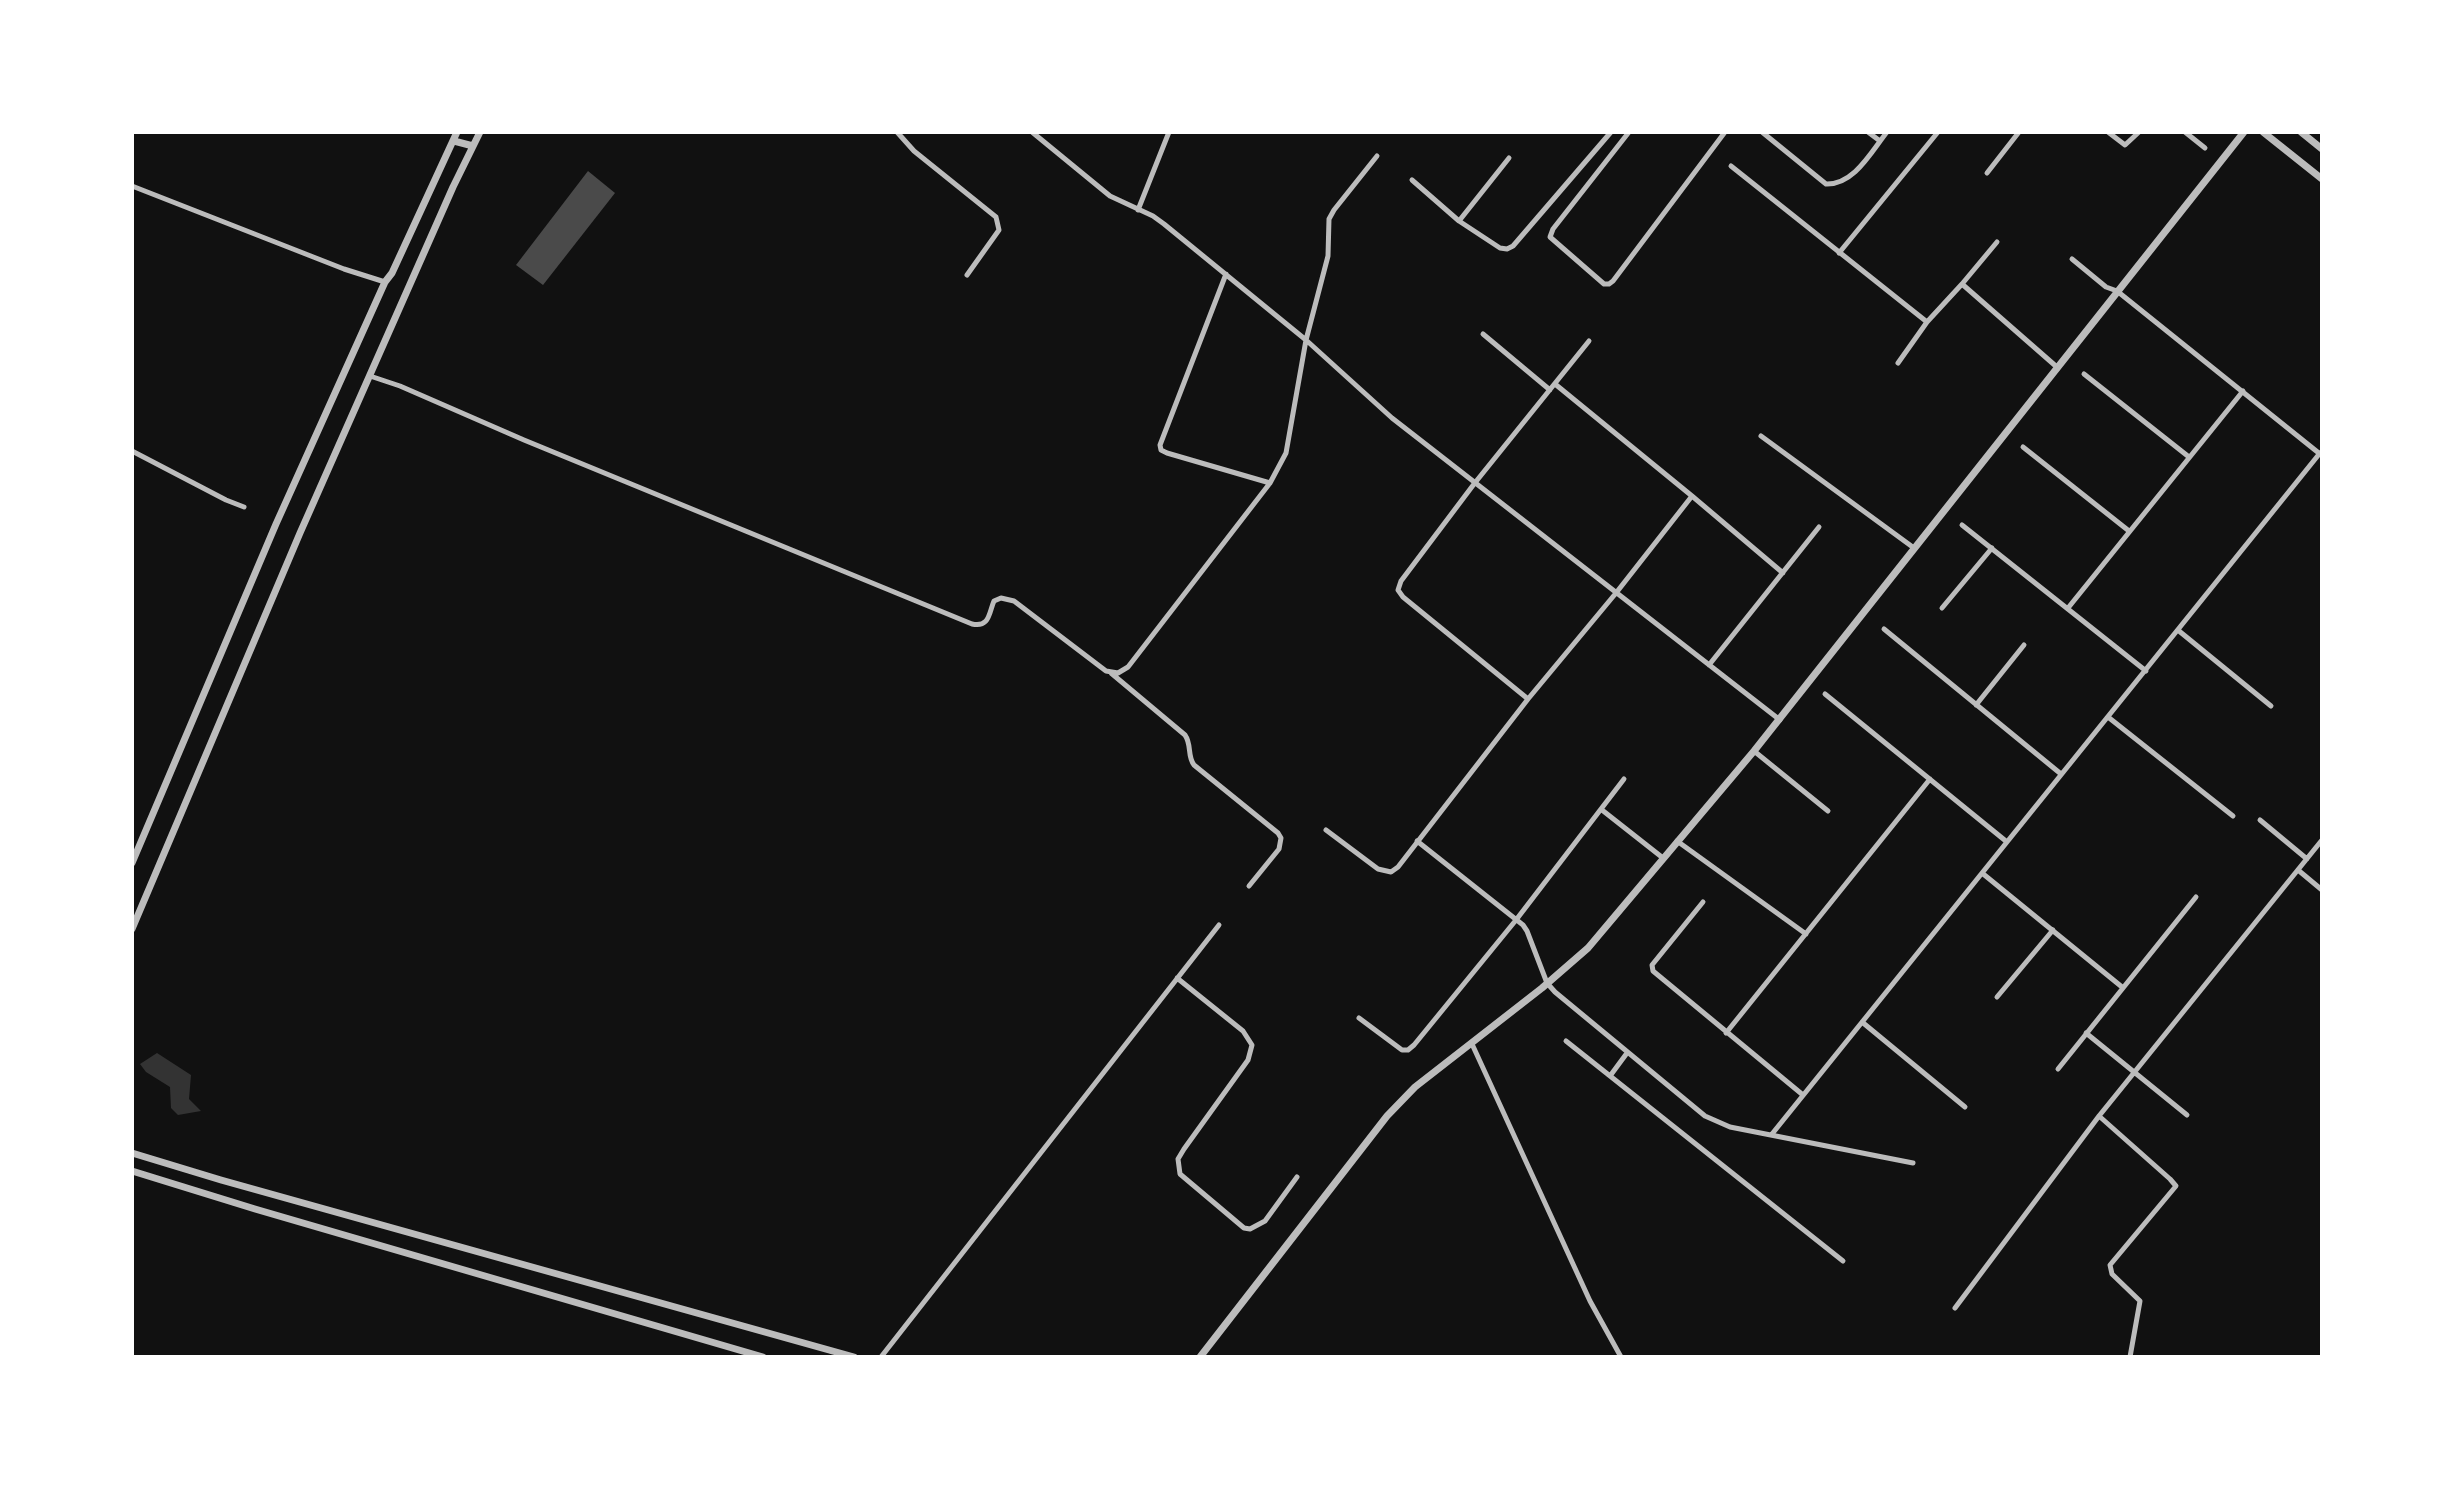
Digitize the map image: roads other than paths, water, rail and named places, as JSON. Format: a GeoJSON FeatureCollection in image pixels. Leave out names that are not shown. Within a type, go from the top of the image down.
{"type":"FeatureCollection","features":[{"type":"Feature","properties":{"kind":"street"},"geometry":{"type":"LineString","coordinates":[[132,863],[276,524],[385,282],[392,273],[457,132]]}},
{"type":"Feature","properties":{"kind":"street"},"geometry":{"type":"LineString","coordinates":[[132,929],[300,533],[453,187],[480,132]]}},
{"type":"Feature","properties":{"kind":"street"},"geometry":{"type":"LineString","coordinates":[[897,132],[914,151],[996,217],[999,230],[968,275]]}},
{"type":"Feature","properties":{"kind":"street"},"geometry":{"type":"LineString","coordinates":[[1032,132],[1098,187],[1153,216],[1306,340],[1392,418],[1474,484],[1780,720]]}},
{"type":"Feature","properties":{"kind":"street"},"geometry":{"type":"LineString","coordinates":[[1138,210],[1168,132]]}},
{"type":"Feature","properties":{"kind":"street"},"geometry":{"type":"LineString","coordinates":[[1413,180],[1459,220],[1500,248],[1507,249],[1514,246],[1611,132]]}},
{"type":"Feature","properties":{"kind":"street"},"geometry":{"type":"LineString","coordinates":[[1629,132],[1553,229],[1550,237],[1604,284],[1613,281],[1725,132]]}},
{"type":"Feature","properties":{"kind":"street"},"geometry":{"type":"LineString","coordinates":[[1762,132],[1826,184],[1836,184],[1850,177],[1887,132]]}},
{"type":"Feature","properties":{"kind":"street"},"geometry":{"type":"LineString","coordinates":[[1868,132],[1880,141]]}},
{"type":"Feature","properties":{"kind":"street"},"geometry":{"type":"LineString","coordinates":[[1839,253],[1938,132]]}},
{"type":"Feature","properties":{"kind":"street"},"geometry":{"type":"LineString","coordinates":[[1987,173],[2019,132]]}},
{"type":"Feature","properties":{"kind":"street"},"geometry":{"type":"LineString","coordinates":[[2108,132],[2125,145],[2139,132]]}},
{"type":"Feature","properties":{"kind":"street"},"geometry":{"type":"LineString","coordinates":[[2185,132],[2205,148]]}},
{"type":"Feature","properties":{"kind":"street"},"geometry":{"type":"LineString","coordinates":[[1200,1357],[1387,1116],[1415,1087],[1472,1044],[1588,948],[1780,720],[2244,132]]}},
{"type":"Feature","properties":{"kind":"street"},"geometry":{"type":"LineString","coordinates":[[2263,132],[2322,179]]}},
{"type":"Feature","properties":{"kind":"street"},"geometry":{"type":"LineString","coordinates":[[2301,132],[2322,149]]}},
{"type":"Feature","properties":{"kind":"street"},"geometry":{"type":"LineString","coordinates":[[453,141],[473,146]]}},
{"type":"Feature","properties":{"kind":"street"},"geometry":{"type":"LineString","coordinates":[[1111,673],[1122,672],[1128,667],[1270,483],[1286,453],[1306,340],[1328,256],[1329,219],[1377,156]]}},
{"type":"Feature","properties":{"kind":"street"},"geometry":{"type":"LineString","coordinates":[[1459,220],[1509,158]]}},
{"type":"Feature","properties":{"kind":"street"},"geometry":{"type":"LineString","coordinates":[[1731,166],[1927,322]]}},
{"type":"Feature","properties":{"kind":"street"},"geometry":{"type":"LineString","coordinates":[[132,186],[344,269],[385,282]]}},
{"type":"Feature","properties":{"kind":"street"},"geometry":{"type":"LineString","coordinates":[[1898,363],[1927,322],[1997,242]]}},
{"type":"Feature","properties":{"kind":"street"},"geometry":{"type":"LineString","coordinates":[[1772,1134],[2321,454],[2118,291],[2106,287],[2072,259]]}},
{"type":"Feature","properties":{"kind":"street"},"geometry":{"type":"LineString","coordinates":[[1226,274],[1160,445],[1161,450],[1270,483]]}},
{"type":"Feature","properties":{"kind":"street"},"geometry":{"type":"LineString","coordinates":[[1962,284],[2058,368]]}},
{"type":"Feature","properties":{"kind":"street"},"geometry":{"type":"LineString","coordinates":[[1483,334],[1550,390]]}},
{"type":"Feature","properties":{"kind":"street"},"geometry":{"type":"LineString","coordinates":[[1528,699],[1402,597],[1398,590],[1401,581],[1474,484],[1589,341]]}},
{"type":"Feature","properties":{"kind":"street"},"geometry":{"type":"LineString","coordinates":[[2084,374],[2189,457]]}},
{"type":"Feature","properties":{"kind":"street"},"geometry":{"type":"LineString","coordinates":[[370,376],[400,386],[524,440],[972,624],[985,623],[991,616],[994,601],[1001,598],[1014,601],[1097,665],[1111,673],[1185,735],[1190,741],[1190,760],[1194,765],[1278,833],[1281,838],[1279,849],[1250,886]]}},
{"type":"Feature","properties":{"kind":"street"},"geometry":{"type":"LineString","coordinates":[[1555,384],[1783,573]]}},
{"type":"Feature","properties":{"kind":"street"},"geometry":{"type":"LineString","coordinates":[[2068,608],[2243,391]]}},
{"type":"Feature","properties":{"kind":"street"},"geometry":{"type":"LineString","coordinates":[[1761,436],[1914,548]]}},
{"type":"Feature","properties":{"kind":"street"},"geometry":{"type":"LineString","coordinates":[[2023,447],[2129,531]]}},
{"type":"Feature","properties":{"kind":"street"},"geometry":{"type":"LineString","coordinates":[[132,451],[244,507]]}},
{"type":"Feature","properties":{"kind":"street"},"geometry":{"type":"LineString","coordinates":[[1326,830],[1384,872],[1390,872],[1398,867],[1528,699],[1616,593],[1692,496]]}},
{"type":"Feature","properties":{"kind":"street"},"geometry":{"type":"LineString","coordinates":[[1962,525],[2146,670]]}},
{"type":"Feature","properties":{"kind":"street"},"geometry":{"type":"LineString","coordinates":[[1708,665],[1819,527]]}},
{"type":"Feature","properties":{"kind":"street"},"geometry":{"type":"LineString","coordinates":[[1942,608],[1992,548]]}},
{"type":"Feature","properties":{"kind":"street"},"geometry":{"type":"LineString","coordinates":[[1884,629],[2061,774]]}},
{"type":"Feature","properties":{"kind":"street"},"geometry":{"type":"LineString","coordinates":[[2179,631],[2271,706]]}},
{"type":"Feature","properties":{"kind":"street"},"geometry":{"type":"LineString","coordinates":[[1976,705],[2024,645]]}},
{"type":"Feature","properties":{"kind":"street"},"geometry":{"type":"LineString","coordinates":[[1825,694],[2007,842]]}},
{"type":"Feature","properties":{"kind":"street"},"geometry":{"type":"LineString","coordinates":[[2108,717],[2233,816]]}},
{"type":"Feature","properties":{"kind":"street"},"geometry":{"type":"LineString","coordinates":[[1754,751],[1828,811]]}},
{"type":"Feature","properties":{"kind":"street"},"geometry":{"type":"LineString","coordinates":[[1359,1018],[1396,1047],[1408,1050],[1516,920],[1624,779]]}},
{"type":"Feature","properties":{"kind":"street"},"geometry":{"type":"LineString","coordinates":[[1726,1033],[1930,779]]}},
{"type":"Feature","properties":{"kind":"street"},"geometry":{"type":"LineString","coordinates":[[1602,810],[1663,858]]}},
{"type":"Feature","properties":{"kind":"street"},"geometry":{"type":"LineString","coordinates":[[2260,820],[2307,859]]}},
{"type":"Feature","properties":{"kind":"street"},"geometry":{"type":"LineString","coordinates":[[1955,1308],[2099,1116],[2322,840]]}},
{"type":"Feature","properties":{"kind":"street"},"geometry":{"type":"LineString","coordinates":[[1417,841],[1516,920],[1527,931],[1547,983],[1567,1003],[1689,1105],[1717,1123],[1913,1163]]}},
{"type":"Feature","properties":{"kind":"street"},"geometry":{"type":"LineString","coordinates":[[1677,841],[1806,934]]}},
{"type":"Feature","properties":{"kind":"street"},"geometry":{"type":"LineString","coordinates":[[2298,870],[2322,890]]}},
{"type":"Feature","properties":{"kind":"street"},"geometry":{"type":"LineString","coordinates":[[1982,873],[2122,987]]}},
{"type":"Feature","properties":{"kind":"street"},"geometry":{"type":"LineString","coordinates":[[2058,1069],[2196,897]]}},
{"type":"Feature","properties":{"kind":"street"},"geometry":{"type":"LineString","coordinates":[[1703,902],[1652,965],[1653,971],[1803,1095]]}},
{"type":"Feature","properties":{"kind":"street"},"geometry":{"type":"LineString","coordinates":[[881,1357],[1219,925]]}},
{"type":"Feature","properties":{"kind":"street"},"geometry":{"type":"LineString","coordinates":[[1997,997],[2053,930]]}},
{"type":"Feature","properties":{"kind":"street"},"geometry":{"type":"LineString","coordinates":[[1177,978],[1243,1031],[1252,1045],[1248,1060],[1178,1159],[1180,1174],[1244,1227],[1250,1229],[1265,1221],[1297,1177]]}},
{"type":"Feature","properties":{"kind":"street"},"geometry":{"type":"LineString","coordinates":[[1862,1022],[1965,1107]]}},
{"type":"Feature","properties":{"kind":"street"},"geometry":{"type":"LineString","coordinates":[[2085,1033],[2187,1115]]}},
{"type":"Feature","properties":{"kind":"street"},"geometry":{"type":"LineString","coordinates":[[1566,1041],[1843,1261]]}},
{"type":"Feature","properties":{"kind":"street"},"geometry":{"type":"LineString","coordinates":[[1472,1044],[1590,1301],[1621,1357]]}},
{"type":"Feature","properties":{"kind":"street"},"geometry":{"type":"LineString","coordinates":[[1610,1076],[1627,1053]]}},
{"type":"Feature","properties":{"kind":"street"},"geometry":{"type":"LineString","coordinates":[[2099,1116],[2176,1186],[2110,1265],[2112,1274],[2136,1294],[2140,1301],[2130,1357]]}},
{"type":"Feature","properties":{"kind":"street"},"geometry":{"type":"LineString","coordinates":[[132,1153],[854,1357]]}},
{"type":"Feature","properties":{"kind":"street"},"geometry":{"type":"LineString","coordinates":[[132,1171],[763,1357]]}}]}
